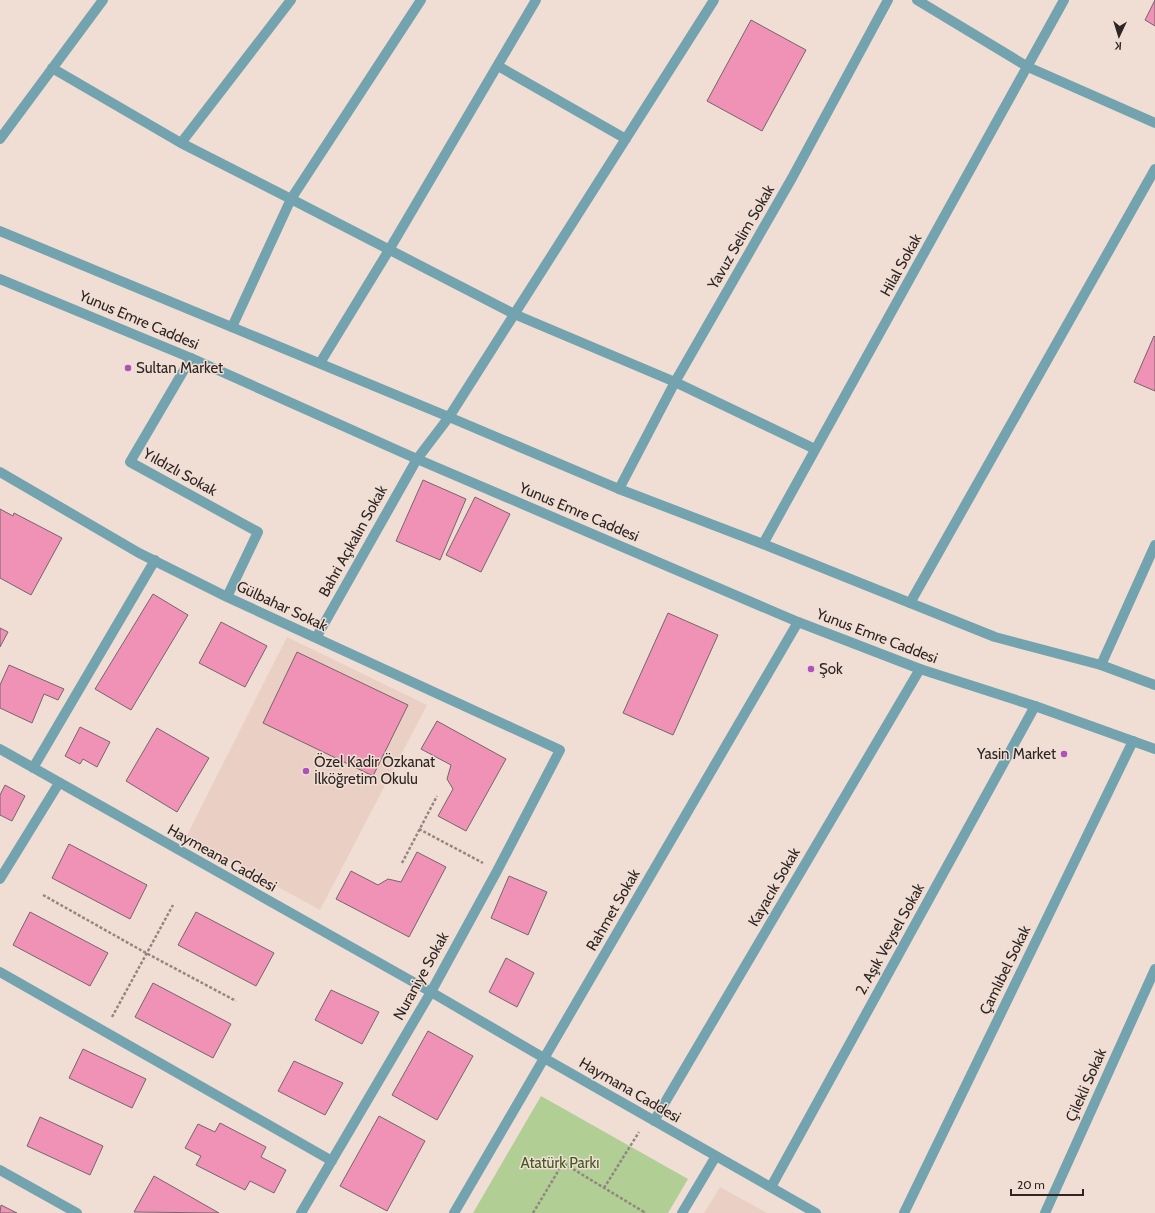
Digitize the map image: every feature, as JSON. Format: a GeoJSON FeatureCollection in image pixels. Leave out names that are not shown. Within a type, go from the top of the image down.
{"type":"FeatureCollection","features":[{"type":"Feature","properties":{"kind":"street"},"geometry":{"type":"LineString","coordinates":[[0,139],[104,0]]}},
{"type":"Feature","properties":{"kind":"street"},"geometry":{"type":"LineString","coordinates":[[181,144],[291,0]]}},
{"type":"Feature","properties":{"kind":"street"},"geometry":{"type":"LineString","coordinates":[[232,328],[291,199],[421,0]]}},
{"type":"Feature","properties":{"kind":"street"},"geometry":{"type":"LineString","coordinates":[[320,364],[536,0]]}},
{"type":"Feature","properties":{"kind":"street","name":"Bahri Açıkalın Sokak"},"geometry":{"type":"LineString","coordinates":[[316,638],[417,459],[449,417],[714,0]]}},
{"type":"Feature","properties":{"kind":"street","name":"Yavuz Selim Sokak"},"geometry":{"type":"LineString","coordinates":[[619,489],[675,382],[792,178],[888,0]]}},
{"type":"Feature","properties":{"kind":"street"},"geometry":{"type":"LineString","coordinates":[[917,0],[1028,67],[1155,123]]}},
{"type":"Feature","properties":{"kind":"street","name":"Hilal Sokak"},"geometry":{"type":"LineString","coordinates":[[763,544],[1064,0]]}},
{"type":"Feature","properties":{"kind":"street"},"geometry":{"type":"LineString","coordinates":[[498,66],[626,139]]}},
{"type":"Feature","properties":{"kind":"street"},"geometry":{"type":"LineString","coordinates":[[52,68],[181,144],[514,314],[675,382],[815,449]]}},
{"type":"Feature","properties":{"kind":"street"},"geometry":{"type":"LineString","coordinates":[[910,603],[1155,169]]}},
{"type":"Feature","properties":{"kind":"street"},"geometry":{"type":"LineString","coordinates":[[0,231],[619,489],[763,544],[996,637],[1101,665],[1155,685]]}},
{"type":"Feature","properties":{"kind":"street","name":"Yunus Emre Caddesi"},"geometry":{"type":"LineString","coordinates":[[0,279],[191,358],[417,459],[798,622],[920,669],[1035,706],[1155,749]]}},
{"type":"Feature","properties":{"kind":"street","name":"Yıldızlı Sokak"},"geometry":{"type":"LineString","coordinates":[[191,358],[130,462],[258,532],[227,597]]}},
{"type":"Feature","properties":{"kind":"street","name":"Gülbahar Sokak"},"geometry":{"type":"LineString","coordinates":[[0,472],[132,549],[227,597],[560,750]]}},
{"type":"Feature","properties":{"kind":"street"},"geometry":{"type":"LineString","coordinates":[[1101,665],[1155,545]]}},
{"type":"Feature","properties":{"kind":"street"},"geometry":{"type":"LineString","coordinates":[[33,768],[155,560]]}},
{"type":"Feature","properties":{"kind":"street","name":"Rahmet Sokak"},"geometry":{"type":"LineString","coordinates":[[454,1213],[798,622]]}},
{"type":"Feature","properties":{"kind":"street","name":"Kayacık Sokak"},"geometry":{"type":"LineString","coordinates":[[651,1119],[920,669]]}},
{"type":"Feature","properties":{"kind":"street","name":"2. Aşık Veysel Sokak"},"geometry":{"type":"LineString","coordinates":[[771,1187],[1035,706]]}},
{"type":"Feature","properties":{"kind":"street","name":"Çamlıbel Sokak"},"geometry":{"type":"LineString","coordinates":[[904,1213],[1133,741]]}},
{"type":"Feature","properties":{"kind":"street","name":"Haymeana Caddesi"},"geometry":{"type":"LineString","coordinates":[[0,749],[431,992]]}},
{"type":"Feature","properties":{"kind":"street","name":"Nuraniye Sokak"},"geometry":{"type":"LineString","coordinates":[[301,1213],[431,992],[497,871],[560,750]]}},
{"type":"Feature","properties":{"kind":"street"},"geometry":{"type":"LineString","coordinates":[[0,880],[59,783]]}},
{"type":"Feature","properties":{"kind":"street","name":"Çilekli Sokak"},"geometry":{"type":"LineString","coordinates":[[1045,1213],[1155,969]]}},
{"type":"Feature","properties":{"kind":"street"},"geometry":{"type":"LineString","coordinates":[[0,972],[332,1161]]}},
{"type":"Feature","properties":{"kind":"street","name":"Haymana Caddesi"},"geometry":{"type":"LineString","coordinates":[[431,992],[816,1213]]}},
{"type":"Feature","properties":{"kind":"street"},"geometry":{"type":"LineString","coordinates":[[682,1213],[716,1156]]}},
{"type":"Feature","properties":{"kind":"street"},"geometry":{"type":"LineString","coordinates":[[0,1170],[77,1213]]}},
{"type":"Feature","properties":{"kind":"path"},"geometry":{"type":"LineString","coordinates":[[402,862],[437,796]]}},
{"type":"Feature","properties":{"kind":"path"},"geometry":{"type":"LineString","coordinates":[[420,829],[497,871]]}},
{"type":"Feature","properties":{"kind":"path"},"geometry":{"type":"LineString","coordinates":[[43,895],[146,953],[236,1001]]}},
{"type":"Feature","properties":{"kind":"path"},"geometry":{"type":"LineString","coordinates":[[104,1031],[173,905]]}},
{"type":"Feature","properties":{"kind":"path"},"geometry":{"type":"LineString","coordinates":[[604,1188],[651,1119]]}},
{"type":"Feature","properties":{"kind":"path"},"geometry":{"type":"LineString","coordinates":[[533,1213],[563,1163],[644,1212],[643,1213]]}},
{"type":"Feature","properties":{"kind":"shaded area","name":"Özel Kadir Özkanat İlköğretim Okulu"},"geometry":{"type":"Polygon","coordinates":[[[287,637],[427,705],[320,910],[186,837],[287,637]]]}},
{"type":"Feature","properties":{"kind":"shaded area"},"geometry":{"type":"Polygon","coordinates":[[[720,1187],[767,1213],[704,1213],[720,1187]]]}},
{"type":"Feature","properties":{"kind":"green space","name":"Atatürk Parkı"},"geometry":{"type":"Polygon","coordinates":[[[541,1096],[688,1179],[668,1213],[473,1213],[541,1096]]]}},
{"type":"Feature","properties":{"kind":"building"},"geometry":{"type":"Polygon","coordinates":[[[1155,0],[1155,26],[1145,20],[1155,0]]]}},
{"type":"Feature","properties":{"kind":"building"},"geometry":{"type":"Polygon","coordinates":[[[751,20],[806,50],[762,131],[707,101],[751,20]]]}},
{"type":"Feature","properties":{"kind":"building"},"geometry":{"type":"Polygon","coordinates":[[[1154,336],[1155,337],[1155,391],[1134,382],[1154,336]]]}},
{"type":"Feature","properties":{"kind":"building"},"geometry":{"type":"Polygon","coordinates":[[[423,480],[466,499],[440,560],[396,541],[423,480]]]}},
{"type":"Feature","properties":{"kind":"building"},"geometry":{"type":"Polygon","coordinates":[[[475,497],[510,514],[481,572],[446,555],[475,497]]]}},
{"type":"Feature","properties":{"kind":"building"},"geometry":{"type":"Polygon","coordinates":[[[0,509],[13,516],[14,513],[62,538],[31,595],[0,578],[0,509]]]}},
{"type":"Feature","properties":{"kind":"building"},"geometry":{"type":"Polygon","coordinates":[[[153,594],[188,615],[131,710],[95,689],[153,594]]]}},
{"type":"Feature","properties":{"kind":"building"},"geometry":{"type":"Polygon","coordinates":[[[668,613],[718,635],[673,735],[623,713],[668,613]]]}},
{"type":"Feature","properties":{"kind":"building"},"geometry":{"type":"Polygon","coordinates":[[[221,622],[267,646],[245,687],[199,663],[221,622]]]}},
{"type":"Feature","properties":{"kind":"building"},"geometry":{"type":"Polygon","coordinates":[[[0,628],[8,632],[0,647],[0,628]]]}},
{"type":"Feature","properties":{"kind":"building","name":"Özel Kadir Özkanat İlköğretim Okulu"},"geometry":{"type":"Polygon","coordinates":[[[297,652],[408,705],[373,776],[263,723],[297,652]]]}},
{"type":"Feature","properties":{"kind":"building"},"geometry":{"type":"Polygon","coordinates":[[[9,665],[64,689],[58,700],[44,694],[32,723],[0,708],[0,685],[9,665]]]}},
{"type":"Feature","properties":{"kind":"building"},"geometry":{"type":"Polygon","coordinates":[[[437,721],[506,759],[466,831],[438,816],[453,789],[447,779],[451,765],[421,749],[437,721]]]}},
{"type":"Feature","properties":{"kind":"building"},"geometry":{"type":"Polygon","coordinates":[[[80,727],[110,742],[97,767],[83,759],[80,764],[65,756],[80,727]]]}},
{"type":"Feature","properties":{"kind":"building"},"geometry":{"type":"Polygon","coordinates":[[[157,728],[209,758],[177,812],[126,781],[157,728]]]}},
{"type":"Feature","properties":{"kind":"building"},"geometry":{"type":"Polygon","coordinates":[[[5,785],[25,796],[12,821],[0,815],[0,795],[5,785]]]}},
{"type":"Feature","properties":{"kind":"building"},"geometry":{"type":"Polygon","coordinates":[[[69,844],[147,885],[130,919],[52,878],[69,844]]]}},
{"type":"Feature","properties":{"kind":"building"},"geometry":{"type":"Polygon","coordinates":[[[417,852],[446,867],[409,937],[336,899],[351,871],[378,885],[388,879],[401,882],[417,852]]]}},
{"type":"Feature","properties":{"kind":"building"},"geometry":{"type":"Polygon","coordinates":[[[509,876],[547,892],[528,935],[491,918],[509,876]]]}},
{"type":"Feature","properties":{"kind":"building"},"geometry":{"type":"Polygon","coordinates":[[[30,912],[108,953],[90,986],[13,945],[30,912]]]}},
{"type":"Feature","properties":{"kind":"building"},"geometry":{"type":"Polygon","coordinates":[[[196,912],[274,953],[256,986],[178,945],[196,912]]]}},
{"type":"Feature","properties":{"kind":"building"},"geometry":{"type":"Polygon","coordinates":[[[506,958],[534,973],[517,1007],[489,992],[506,958]]]}},
{"type":"Feature","properties":{"kind":"building"},"geometry":{"type":"Polygon","coordinates":[[[153,983],[231,1024],[213,1058],[135,1017],[153,983]]]}},
{"type":"Feature","properties":{"kind":"building"},"geometry":{"type":"Polygon","coordinates":[[[331,990],[379,1012],[362,1044],[315,1020],[331,990]]]}},
{"type":"Feature","properties":{"kind":"building"},"geometry":{"type":"Polygon","coordinates":[[[428,1031],[473,1056],[437,1120],[392,1095],[428,1031]]]}},
{"type":"Feature","properties":{"kind":"building"},"geometry":{"type":"Polygon","coordinates":[[[83,1049],[146,1079],[132,1108],[69,1078],[83,1049]]]}},
{"type":"Feature","properties":{"kind":"building"},"geometry":{"type":"Polygon","coordinates":[[[294,1061],[343,1083],[325,1115],[278,1091],[294,1061]]]}},
{"type":"Feature","properties":{"kind":"building"},"geometry":{"type":"Polygon","coordinates":[[[379,1116],[425,1141],[387,1211],[340,1186],[379,1116]]]}},
{"type":"Feature","properties":{"kind":"building"},"geometry":{"type":"Polygon","coordinates":[[[40,1117],[103,1146],[90,1175],[27,1146],[40,1117]]]}},
{"type":"Feature","properties":{"kind":"building"},"geometry":{"type":"Polygon","coordinates":[[[220,1123],[266,1147],[261,1157],[286,1170],[274,1193],[250,1181],[245,1190],[196,1165],[201,1156],[185,1148],[198,1124],[215,1132],[220,1123]]]}},
{"type":"Feature","properties":{"kind":"building"},"geometry":{"type":"Polygon","coordinates":[[[154,1176],[219,1213],[134,1212],[154,1176]]]}},
{"type":"Feature","properties":{"kind":"building"},"geometry":{"type":"Polygon","coordinates":[[[1,1205],[17,1213],[0,1213],[1,1205]]]}},
{"type":"Feature","properties":{"kind":"place","name":"Sultan Market"},"geometry":{"type":"Point","coordinates":[128,368]}},
{"type":"Feature","properties":{"kind":"place","name":"Şok"},"geometry":{"type":"Point","coordinates":[811,669]}},
{"type":"Feature","properties":{"kind":"place","name":"Yasin Market"},"geometry":{"type":"Point","coordinates":[1064,754]}},
{"type":"Feature","properties":{"kind":"place","name":"Özel Kadir Özkanat İlköğretim Okulu"},"geometry":{"type":"Point","coordinates":[306,771]}}]}
